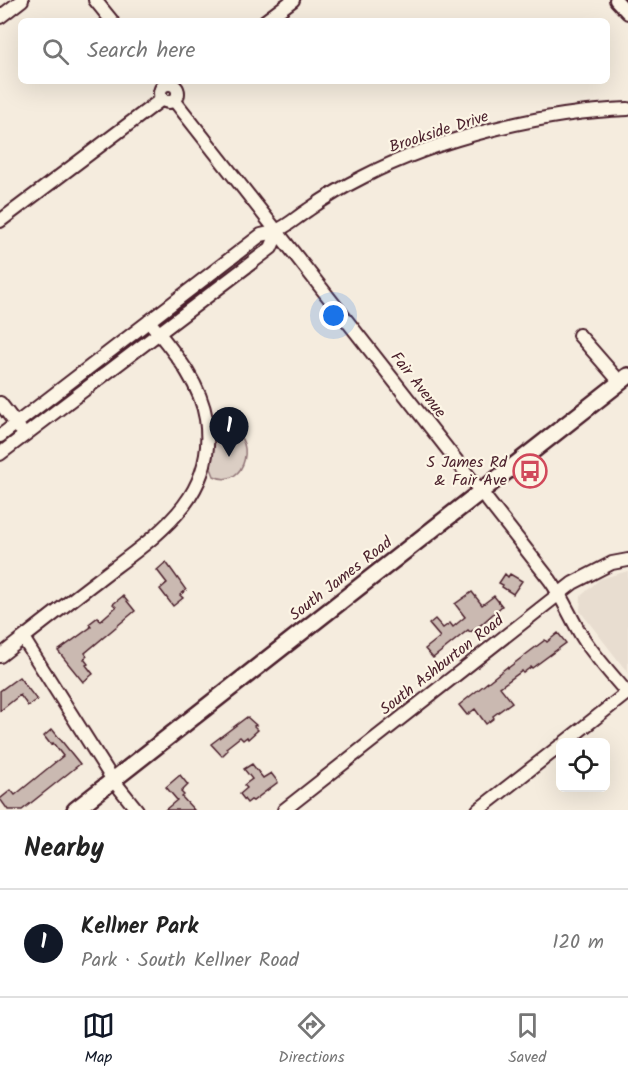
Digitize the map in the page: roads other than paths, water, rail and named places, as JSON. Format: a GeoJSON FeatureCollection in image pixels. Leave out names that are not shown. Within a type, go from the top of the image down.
{"type":"FeatureCollection","features":[{"type":"Feature","properties":{"kind":"main road","name":"South James Road"},"geometry":{"type":"LineString","coordinates":[[75,810],[482,493],[624,379]]}},
{"type":"Feature","properties":{"kind":"street"},"geometry":{"type":"LineString","coordinates":[[0,17],[22,0]]}},
{"type":"Feature","properties":{"kind":"street"},"geometry":{"type":"LineString","coordinates":[[95,0],[110,18]]}},
{"type":"Feature","properties":{"kind":"street"},"geometry":{"type":"LineString","coordinates":[[269,18],[293,0]]}},
{"type":"Feature","properties":{"kind":"street"},"geometry":{"type":"LineString","coordinates":[[616,0],[628,13]]}},
{"type":"Feature","properties":{"kind":"street"},"geometry":{"type":"LineString","coordinates":[[0,221],[170,89]]}},
{"type":"Feature","properties":{"kind":"street","name":"Fair Avenue"},"geometry":{"type":"LineString","coordinates":[[170,89],[278,232],[560,594],[587,645],[628,694]]}},
{"type":"Feature","properties":{"kind":"street","name":"Brookside Drive"},"geometry":{"type":"LineString","coordinates":[[0,436],[261,235],[278,232],[310,208],[364,176],[426,150],[487,131],[541,120],[626,108]]}},
{"type":"Feature","properties":{"kind":"street","name":"Brookside Drive"},"geometry":{"type":"LineString","coordinates":[[0,454],[271,248],[278,232]]}},
{"type":"Feature","properties":{"kind":"street"},"geometry":{"type":"LineString","coordinates":[[0,656],[167,526],[195,489],[206,453],[206,418],[192,379],[149,321]]}},
{"type":"Feature","properties":{"kind":"street"},"geometry":{"type":"LineString","coordinates":[[579,335],[624,379]]}},
{"type":"Feature","properties":{"kind":"street"},"geometry":{"type":"LineString","coordinates":[[0,403],[24,435]]}},
{"type":"Feature","properties":{"kind":"street","name":"South Ashburton Road"},"geometry":{"type":"LineString","coordinates":[[284,810],[560,594],[593,572],[612,563],[628,560]]}},
{"type":"Feature","properties":{"kind":"street"},"geometry":{"type":"LineString","coordinates":[[23,638],[113,780],[137,810]]}},
{"type":"Feature","properties":{"kind":"street"},"geometry":{"type":"LineString","coordinates":[[570,738],[628,694]]}},
{"type":"Feature","properties":{"kind":"street"},"geometry":{"type":"LineString","coordinates":[[478,810],[556,750]]}},
{"type":"Feature","properties":{"kind":"place","name":"Kellner Park"},"geometry":{"type":"Point","coordinates":[229,457]}},
{"type":"Feature","properties":{"kind":"place","name":"S James Rd & Fair Ave"},"geometry":{"type":"Point","coordinates":[530,471]}}]}
